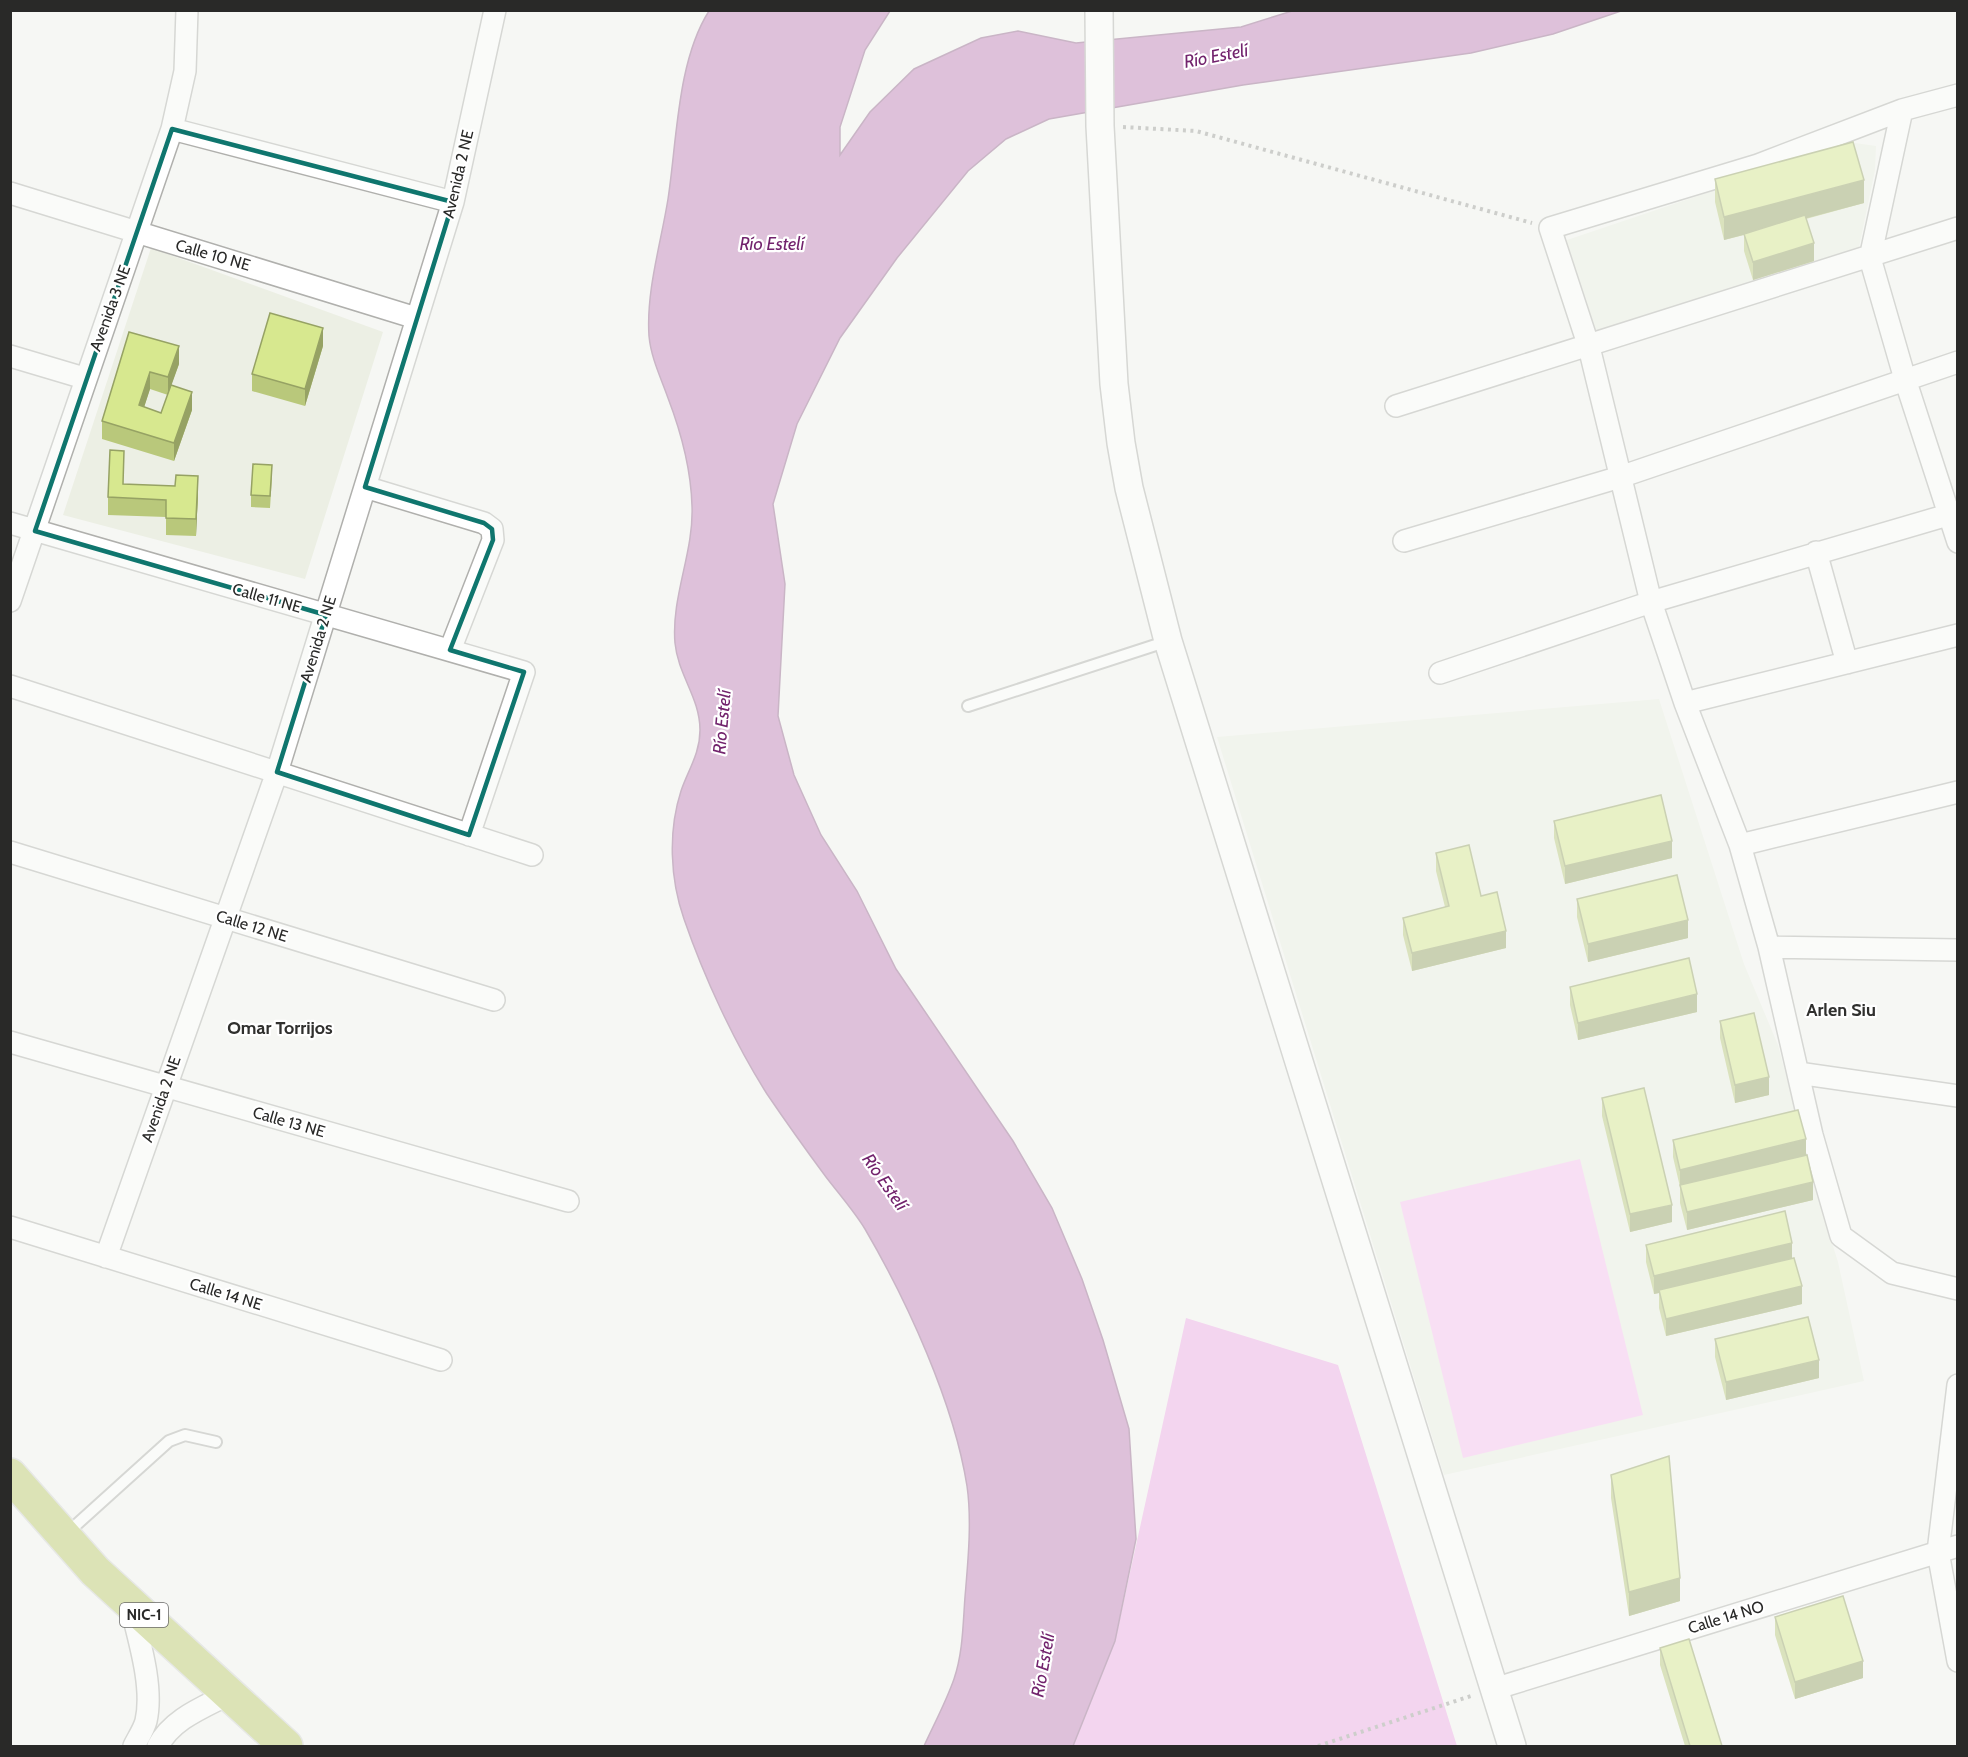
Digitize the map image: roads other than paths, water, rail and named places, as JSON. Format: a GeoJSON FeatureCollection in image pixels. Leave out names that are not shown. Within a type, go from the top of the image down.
{"type":"FeatureCollection","features":[{"type":"Feature","properties":{"kind":"highway","name":"NIC-1"},"geometry":{"type":"LineString","coordinates":[[10,1475],[63,1536],[130,1603],[286,1746]]}},
{"type":"Feature","properties":{"kind":"street","name":"Avenida 3 NE"},"geometry":{"type":"LineString","coordinates":[[10,601],[84,378],[138,233],[172,129],[185,71],[187,10]]}},
{"type":"Feature","properties":{"kind":"street","name":"Avenida 2 NE"},"geometry":{"type":"LineString","coordinates":[[106,1257],[277,772],[326,615],[453,202],[495,10]]}},
{"type":"Feature","properties":{"kind":"street"},"geometry":{"type":"LineString","coordinates":[[1099,17],[1100,126],[1114,384],[1129,488],[1168,641],[1212,776],[1512,1746]]}},
{"type":"Feature","properties":{"kind":"street"},"geometry":{"type":"LineString","coordinates":[[1958,95],[1902,110],[1758,165],[1550,228],[1589,347],[1651,602],[1685,703],[1740,844],[1769,947],[1812,1135],[1840,1236],[1893,1273],[1958,1289]]}},
{"type":"Feature","properties":{"kind":"street"},"geometry":{"type":"LineString","coordinates":[[1902,110],[1870,258],[1905,379],[1954,513],[1958,542]]}},
{"type":"Feature","properties":{"kind":"street"},"geometry":{"type":"LineString","coordinates":[[172,129],[453,202]]}},
{"type":"Feature","properties":{"kind":"street","name":"Calle 10 NE"},"geometry":{"type":"LineString","coordinates":[[10,193],[416,318]]}},
{"type":"Feature","properties":{"kind":"street"},"geometry":{"type":"LineString","coordinates":[[1396,406],[1870,258],[1958,228]]}},
{"type":"Feature","properties":{"kind":"street"},"geometry":{"type":"LineString","coordinates":[[10,356],[84,378]]}},
{"type":"Feature","properties":{"kind":"street"},"geometry":{"type":"LineString","coordinates":[[1404,541],[1620,477],[1958,362]]}},
{"type":"Feature","properties":{"kind":"street"},"geometry":{"type":"LineString","coordinates":[[365,488],[484,523],[492,529],[493,540],[450,650]]}},
{"type":"Feature","properties":{"kind":"street"},"geometry":{"type":"LineString","coordinates":[[1440,673],[1651,602],[1954,513]]}},
{"type":"Feature","properties":{"kind":"street","name":"Calle 11 NE"},"geometry":{"type":"LineString","coordinates":[[10,523],[524,672],[469,835]]}},
{"type":"Feature","properties":{"kind":"street"},"geometry":{"type":"LineString","coordinates":[[1816,552],[1847,663]]}},
{"type":"Feature","properties":{"kind":"street"},"geometry":{"type":"LineString","coordinates":[[1685,703],[1958,635]]}},
{"type":"Feature","properties":{"kind":"street"},"geometry":{"type":"LineString","coordinates":[[10,686],[532,855]]}},
{"type":"Feature","properties":{"kind":"street"},"geometry":{"type":"LineString","coordinates":[[1740,844],[1958,792]]}},
{"type":"Feature","properties":{"kind":"street","name":"Calle 12 NE"},"geometry":{"type":"LineString","coordinates":[[10,852],[494,1000]]}},
{"type":"Feature","properties":{"kind":"street"},"geometry":{"type":"LineString","coordinates":[[1769,947],[1958,950]]}},
{"type":"Feature","properties":{"kind":"street","name":"Calle 13 NE"},"geometry":{"type":"LineString","coordinates":[[10,1042],[568,1201]]}},
{"type":"Feature","properties":{"kind":"street"},"geometry":{"type":"LineString","coordinates":[[1798,1072],[1958,1096]]}},
{"type":"Feature","properties":{"kind":"street","name":"Calle 14 NE"},"geometry":{"type":"LineString","coordinates":[[10,1227],[441,1360]]}},
{"type":"Feature","properties":{"kind":"street"},"geometry":{"type":"LineString","coordinates":[[1958,1385],[1948,1549],[1958,1661]]}},
{"type":"Feature","properties":{"kind":"street","name":"Calle 14 NO"},"geometry":{"type":"LineString","coordinates":[[1494,1689],[1948,1549]]}},
{"type":"Feature","properties":{"kind":"street"},"geometry":{"type":"LineString","coordinates":[[130,1603],[144,1662],[148,1709],[146,1723],[134,1746]]}},
{"type":"Feature","properties":{"kind":"street"},"geometry":{"type":"LineString","coordinates":[[146,1723],[161,1740],[191,1714],[229,1694]]}},
{"type":"Feature","properties":{"kind":"lane"},"geometry":{"type":"LineString","coordinates":[[968,706],[1168,641]]}},
{"type":"Feature","properties":{"kind":"lane"},"geometry":{"type":"LineString","coordinates":[[63,1536],[169,1441],[185,1435],[216,1442]]}},
{"type":"Feature","properties":{"kind":"water","name":"Río Estelí"},"geometry":{"type":"Polygon","coordinates":[[[709,11],[890,11],[865,50],[840,127],[840,155],[870,112],[914,69],[981,38],[1018,31],[1076,43],[1241,27],[1292,11],[1621,11],[1553,34],[1471,53],[1243,85],[1049,119],[1006,139],[968,171],[897,258],[840,338],[797,424],[773,504],[785,584],[778,716],[794,775],[821,835],[857,891],[896,969],[1013,1141],[1052,1208],[1082,1279],[1103,1340],[1129,1429],[1136,1539],[1115,1641],[1073,1746],[924,1746],[954,1679],[963,1628],[969,1513],[961,1454],[927,1353],[897,1288],[865,1229],[811,1157],[755,1074],[710,986],[679,904],[672,855],[674,822],[681,791],[698,747],[700,730],[697,707],[680,666],[675,643],[676,609],[690,540],[692,506],[690,479],[684,451],[652,352],[649,319],[652,284],[668,199],[684,77],[698,31],[709,11]]]}},
{"type":"Feature","properties":{"kind":"district","name":"Arlen Siu"},"geometry":{"type":"Point","coordinates":[1841,1010]}},
{"type":"Feature","properties":{"kind":"district","name":"Omar Torrijos"},"geometry":{"type":"Point","coordinates":[280,1028]}}]}
